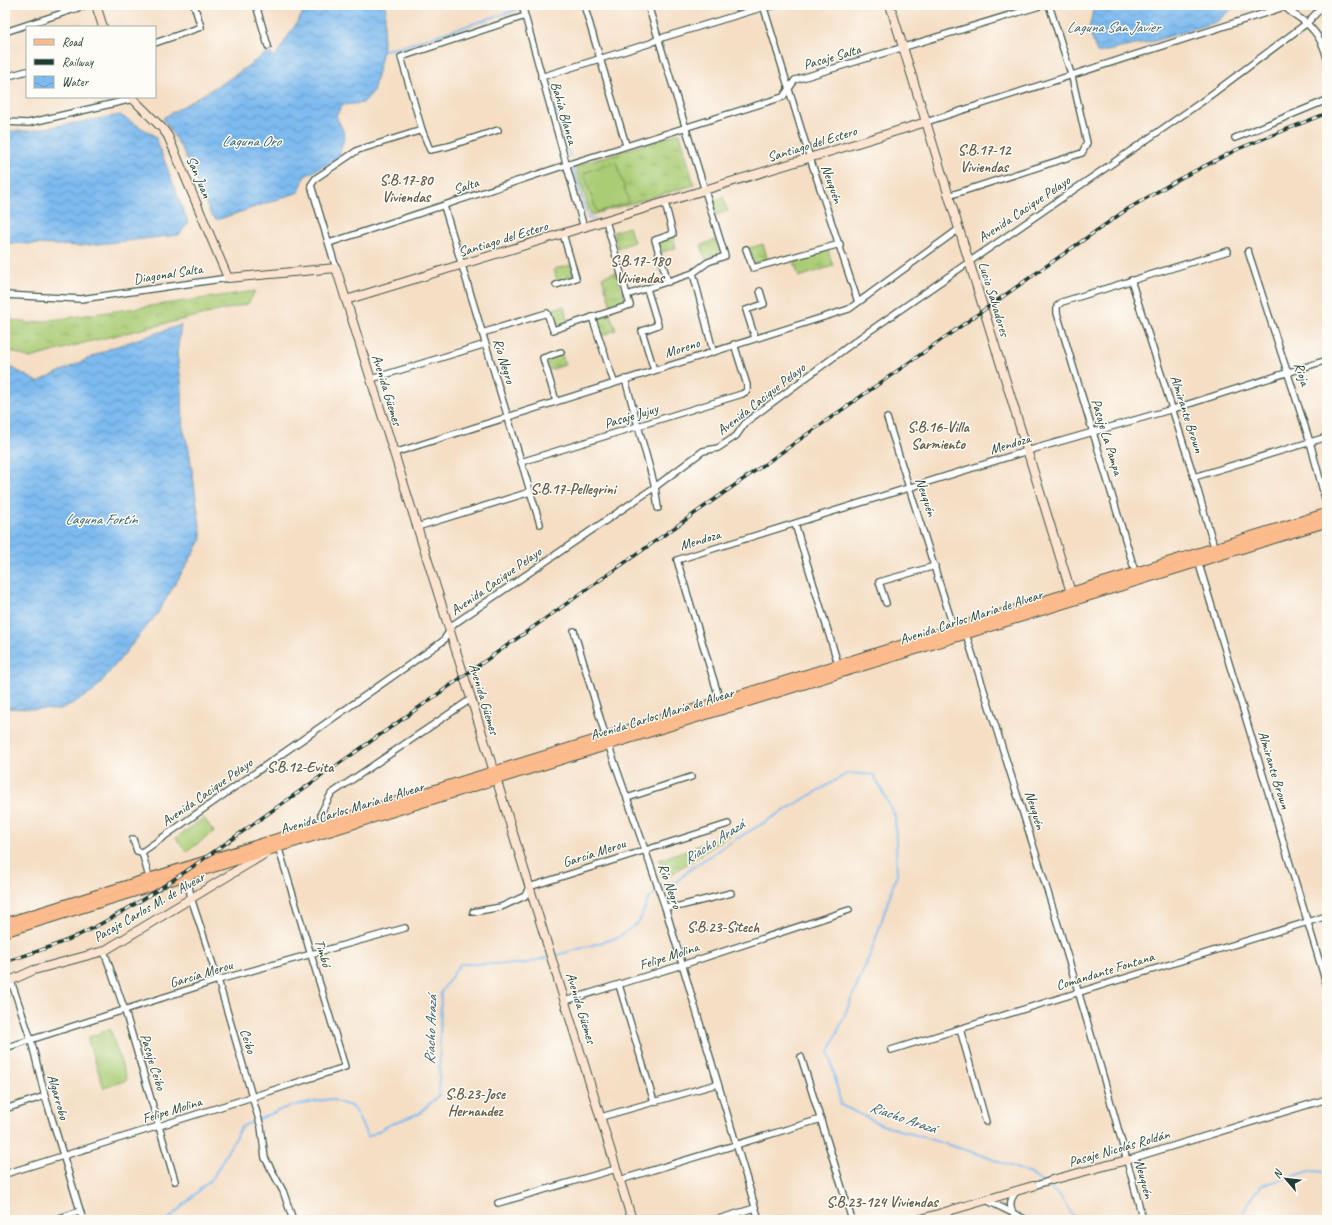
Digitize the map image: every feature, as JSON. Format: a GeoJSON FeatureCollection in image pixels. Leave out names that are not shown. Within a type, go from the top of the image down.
{"type":"FeatureCollection","features":[{"type":"Feature","properties":{"kind":"main road","name":"Avenida Carlos María de Alvear"},"geometry":{"type":"LineString","coordinates":[[277,842],[321,825],[607,742],[722,706],[839,669],[954,629],[1136,577],[1327,514]]}},
{"type":"Feature","properties":{"kind":"main road","name":"Avenida Carlos María de Alvear"},"geometry":{"type":"LineString","coordinates":[[1136,577],[1198,561],[1215,552],[1327,522]]}},
{"type":"Feature","properties":{"kind":"main road","name":"Avenida Carlos María de Alvear"},"geometry":{"type":"LineString","coordinates":[[839,669],[966,634],[1072,596]]}},
{"type":"Feature","properties":{"kind":"main road","name":"Avenida Carlos María de Alvear"},"geometry":{"type":"LineString","coordinates":[[5,932],[150,882],[495,775]]}},
{"type":"Feature","properties":{"kind":"main road","name":"Avenida Carlos María de Alvear"},"geometry":{"type":"LineString","coordinates":[[5,923],[150,882]]}},
{"type":"Feature","properties":{"kind":"street"},"geometry":{"type":"LineString","coordinates":[[5,32],[87,5]]}},
{"type":"Feature","properties":{"kind":"street"},"geometry":{"type":"LineString","coordinates":[[96,5],[103,26]]}},
{"type":"Feature","properties":{"kind":"street"},"geometry":{"type":"LineString","coordinates":[[156,43],[200,27],[194,5]]}},
{"type":"Feature","properties":{"kind":"street"},"geometry":{"type":"LineString","coordinates":[[256,5],[268,46]]}},
{"type":"Feature","properties":{"kind":"street","name":"Bahía Blanca"},"geometry":{"type":"LineString","coordinates":[[522,5],[584,228]]}},
{"type":"Feature","properties":{"kind":"street"},"geometry":{"type":"LineString","coordinates":[[584,5],[626,146]]}},
{"type":"Feature","properties":{"kind":"street"},"geometry":{"type":"LineString","coordinates":[[627,295],[693,273],[708,262],[725,256],[648,5]]}},
{"type":"Feature","properties":{"kind":"street"},"geometry":{"type":"LineString","coordinates":[[541,77],[764,6],[778,5]]}},
{"type":"Feature","properties":{"kind":"street","name":"Lucio Salvadores"},"geometry":{"type":"LineString","coordinates":[[890,5],[1072,596]]}},
{"type":"Feature","properties":{"kind":"street","name":"Pasaje Salta"},"geometry":{"type":"LineString","coordinates":[[566,165],[783,97],[795,80],[904,49],[1044,5]]}},
{"type":"Feature","properties":{"kind":"street"},"geometry":{"type":"LineString","coordinates":[[948,196],[1082,153],[1087,143],[1072,77],[1049,5]]}},
{"type":"Feature","properties":{"kind":"street","name":"Avenida Cacique Pelayo"},"geometry":{"type":"LineString","coordinates":[[142,852],[444,642],[454,624],[655,486],[703,451],[718,448],[736,436],[746,422],[862,337],[1200,103],[1307,23],[1324,5]]}},
{"type":"Feature","properties":{"kind":"street","name":"Neuquén"},"geometry":{"type":"LineString","coordinates":[[764,6],[810,158],[840,244],[858,302]]}},
{"type":"Feature","properties":{"kind":"street"},"geometry":{"type":"LineString","coordinates":[[1284,6],[1307,23],[1325,43],[1327,58]]}},
{"type":"Feature","properties":{"kind":"street","name":"Santiago del Estero"},"geometry":{"type":"LineString","coordinates":[[346,300],[1072,77],[1284,6]]}},
{"type":"Feature","properties":{"kind":"street"},"geometry":{"type":"LineString","coordinates":[[498,130],[448,146],[430,150],[422,130],[401,57],[525,16]]}},
{"type":"Feature","properties":{"kind":"street"},"geometry":{"type":"LineString","coordinates":[[5,77],[26,70]]}},
{"type":"Feature","properties":{"kind":"street"},"geometry":{"type":"LineString","coordinates":[[5,122],[28,123],[132,98]]}},
{"type":"Feature","properties":{"kind":"street","name":"San Juan"},"geometry":{"type":"LineString","coordinates":[[132,98],[168,136],[228,278]]}},
{"type":"Feature","properties":{"kind":"street"},"geometry":{"type":"LineString","coordinates":[[1235,138],[1327,100]]}},
{"type":"Feature","properties":{"kind":"street","name":"Avenida Güemes"},"geometry":{"type":"LineString","coordinates":[[422,130],[358,150],[316,178],[311,185],[632,1220]]}},
{"type":"Feature","properties":{"kind":"street","name":"Salta"},"geometry":{"type":"LineString","coordinates":[[329,243],[566,165]]}},
{"type":"Feature","properties":{"kind":"street"},"geometry":{"type":"LineString","coordinates":[[665,203],[673,234],[655,240],[668,282]]}},
{"type":"Feature","properties":{"kind":"street","name":"Río Negro"},"geometry":{"type":"LineString","coordinates":[[444,206],[540,524]]}},
{"type":"Feature","properties":{"kind":"street"},"geometry":{"type":"LineString","coordinates":[[482,333],[547,313],[553,330],[630,305],[606,221]]}},
{"type":"Feature","properties":{"kind":"street","name":"Moreno"},"geometry":{"type":"LineString","coordinates":[[394,453],[734,344],[849,309],[959,230]]}},
{"type":"Feature","properties":{"kind":"street"},"geometry":{"type":"LineString","coordinates":[[556,285],[576,278],[563,234]]}},
{"type":"Feature","properties":{"kind":"street"},"geometry":{"type":"LineString","coordinates":[[746,249],[753,268],[840,244]]}},
{"type":"Feature","properties":{"kind":"street"},"geometry":{"type":"LineString","coordinates":[[1131,280],[1228,250]]}},
{"type":"Feature","properties":{"kind":"street","name":"Rioja"},"geometry":{"type":"LineString","coordinates":[[1248,251],[1289,372],[1327,506]]}},
{"type":"Feature","properties":{"kind":"street","name":"Diagonal Salta"},"geometry":{"type":"LineString","coordinates":[[5,295],[81,299],[228,278],[323,267],[336,268]]}},
{"type":"Feature","properties":{"kind":"street"},"geometry":{"type":"LineString","coordinates":[[693,273],[713,351]]}},
{"type":"Feature","properties":{"kind":"street","name":"Pasaje La Pampa"},"geometry":{"type":"LineString","coordinates":[[1131,280],[1062,302],[1057,306],[1057,313],[1136,577]]}},
{"type":"Feature","properties":{"kind":"street","name":"Almirante Brown"},"geometry":{"type":"LineString","coordinates":[[1131,280],[1173,408],[1215,552]]}},
{"type":"Feature","properties":{"kind":"street"},"geometry":{"type":"LineString","coordinates":[[647,289],[658,326],[642,331],[654,370]]}},
{"type":"Feature","properties":{"kind":"street"},"geometry":{"type":"LineString","coordinates":[[755,338],[746,310],[764,304],[760,291]]}},
{"type":"Feature","properties":{"kind":"street"},"geometry":{"type":"LineString","coordinates":[[592,317],[614,382]]}},
{"type":"Feature","properties":{"kind":"street"},"geometry":{"type":"LineString","coordinates":[[371,379],[486,344]]}},
{"type":"Feature","properties":{"kind":"street","name":"Pasaje Jujuy"},"geometry":{"type":"LineString","coordinates":[[521,462],[742,394],[747,391],[747,385],[734,344]]}},
{"type":"Feature","properties":{"kind":"street"},"geometry":{"type":"LineString","coordinates":[[556,401],[543,358],[561,352]]}},
{"type":"Feature","properties":{"kind":"street","name":"Mendoza"},"geometry":{"type":"LineString","coordinates":[[722,706],[677,560],[1027,451],[1173,408],[1327,360]]}},
{"type":"Feature","properties":{"kind":"street"},"geometry":{"type":"LineString","coordinates":[[625,379],[655,486],[658,508]]}},
{"type":"Feature","properties":{"kind":"street","name":"Neuquén"},"geometry":{"type":"LineString","coordinates":[[887,418],[954,629]]}},
{"type":"Feature","properties":{"kind":"street"},"geometry":{"type":"LineString","coordinates":[[1194,477],[1327,437]]}},
{"type":"Feature","properties":{"kind":"street"},"geometry":{"type":"LineString","coordinates":[[417,527],[530,492]]}},
{"type":"Feature","properties":{"kind":"street"},"geometry":{"type":"LineString","coordinates":[[795,524],[839,669]]}},
{"type":"Feature","properties":{"kind":"street","name":"Almirante Brown"},"geometry":{"type":"LineString","coordinates":[[1198,561],[1327,986]]}},
{"type":"Feature","properties":{"kind":"street"},"geometry":{"type":"LineString","coordinates":[[886,603],[879,582],[935,566]]}},
{"type":"Feature","properties":{"kind":"street"},"geometry":{"type":"LineString","coordinates":[[954,629],[966,634]]}},
{"type":"Feature","properties":{"kind":"street","name":"Río Negro"},"geometry":{"type":"LineString","coordinates":[[574,631],[607,742],[662,897],[759,1220]]}},
{"type":"Feature","properties":{"kind":"street","name":"Neuquén"},"geometry":{"type":"LineString","coordinates":[[966,634],[1078,992],[1143,1220]]}},
{"type":"Feature","properties":{"kind":"street"},"geometry":{"type":"LineString","coordinates":[[321,825],[321,813],[330,794],[471,700]]}},
{"type":"Feature","properties":{"kind":"street"},"geometry":{"type":"LineString","coordinates":[[627,798],[691,777]]}},
{"type":"Feature","properties":{"kind":"street","name":"García Merou"},"geometry":{"type":"LineString","coordinates":[[472,912],[500,907],[525,896],[529,887],[644,849],[728,824]]}},
{"type":"Feature","properties":{"kind":"street"},"geometry":{"type":"LineString","coordinates":[[133,839],[138,851],[142,852],[150,882]]}},
{"type":"Feature","properties":{"kind":"street","name":"Pasaje Carlos M. de Alvear"},"geometry":{"type":"LineString","coordinates":[[8,982],[34,970],[104,951],[191,898],[277,842]]}},
{"type":"Feature","properties":{"kind":"street","name":"Timbó"},"geometry":{"type":"LineString","coordinates":[[277,842],[345,1067]]}},
{"type":"Feature","properties":{"kind":"street","name":"Ceibo"},"geometry":{"type":"LineString","coordinates":[[185,871],[191,898],[218,980],[261,1127],[265,1158],[283,1191],[293,1220]]}},
{"type":"Feature","properties":{"kind":"street"},"geometry":{"type":"LineString","coordinates":[[665,907],[680,906],[731,893]]}},
{"type":"Feature","properties":{"kind":"street","name":"Felipe Molina"},"geometry":{"type":"LineString","coordinates":[[565,1001],[682,965],[848,910]]}},
{"type":"Feature","properties":{"kind":"street","name":"Comandante Fontana"},"geometry":{"type":"LineString","coordinates":[[891,1050],[1327,916]]}},
{"type":"Feature","properties":{"kind":"street","name":"García Merou"},"geometry":{"type":"LineString","coordinates":[[5,1048],[125,1011],[218,980],[405,928]]}},
{"type":"Feature","properties":{"kind":"street","name":"Pasaje Ceibo"},"geometry":{"type":"LineString","coordinates":[[104,951],[125,1011],[175,1181]]}},
{"type":"Feature","properties":{"kind":"street","name":"Algarrobo"},"geometry":{"type":"LineString","coordinates":[[8,982],[31,1040],[45,1096],[83,1220]]}},
{"type":"Feature","properties":{"kind":"street"},"geometry":{"type":"LineString","coordinates":[[619,985],[654,1102]]}},
{"type":"Feature","properties":{"kind":"street"},"geometry":{"type":"LineString","coordinates":[[960,1029],[986,1122]]}},
{"type":"Feature","properties":{"kind":"street"},"geometry":{"type":"LineString","coordinates":[[801,1058],[852,1220]]}},
{"type":"Feature","properties":{"kind":"street","name":"Felipe Molina"},"geometry":{"type":"LineString","coordinates":[[5,1174],[345,1067]]}},
{"type":"Feature","properties":{"kind":"street"},"geometry":{"type":"LineString","coordinates":[[600,1117],[717,1084]]}},
{"type":"Feature","properties":{"kind":"street"},"geometry":{"type":"LineString","coordinates":[[5,1109],[45,1096]]}},
{"type":"Feature","properties":{"kind":"street","name":"Pasaje Nicolás Roldán"},"geometry":{"type":"LineString","coordinates":[[918,1220],[984,1199],[1127,1160],[1327,1099]]}},
{"type":"Feature","properties":{"kind":"street"},"geometry":{"type":"LineString","coordinates":[[620,1180],[821,1119]]}},
{"type":"Feature","properties":{"kind":"street"},"geometry":{"type":"LineString","coordinates":[[498,1203],[616,1169]]}},
{"type":"Feature","properties":{"kind":"street"},"geometry":{"type":"LineString","coordinates":[[1012,1211],[1010,1205],[1012,1198],[1017,1191]]}},
{"type":"Feature","properties":{"kind":"street"},"geometry":{"type":"LineString","coordinates":[[984,1199],[1012,1211],[1027,1220]]}},
{"type":"Feature","properties":{"kind":"street"},"geometry":{"type":"LineString","coordinates":[[716,1220],[755,1208]]}},
{"type":"Feature","properties":{"kind":"street"},"geometry":{"type":"LineString","coordinates":[[54,1220],[80,1211]]}},
{"type":"Feature","properties":{"kind":"street"},"geometry":{"type":"LineString","coordinates":[[947,1211],[950,1220]]}},
{"type":"Feature","properties":{"kind":"green space"},"geometry":{"type":"Polygon","coordinates":[[[680,133],[694,185],[591,215],[575,166],[680,133]]]}},
{"type":"Feature","properties":{"kind":"green space"},"geometry":{"type":"Polygon","coordinates":[[[616,162],[629,202],[597,212],[584,173],[616,162]]]}},
{"type":"Feature","properties":{"kind":"green space"},"geometry":{"type":"Polygon","coordinates":[[[723,197],[728,211],[716,215],[712,201],[723,197]]]}},
{"type":"Feature","properties":{"kind":"green space"},"geometry":{"type":"Polygon","coordinates":[[[629,227],[634,242],[618,248],[613,232],[629,227]]]}},
{"type":"Feature","properties":{"kind":"green space"},"geometry":{"type":"Polygon","coordinates":[[[673,236],[676,248],[661,252],[658,240],[673,236]]]}},
{"type":"Feature","properties":{"kind":"green space"},"geometry":{"type":"Polygon","coordinates":[[[715,240],[720,254],[705,259],[701,245],[715,240]]]}},
{"type":"Feature","properties":{"kind":"green space"},"geometry":{"type":"Polygon","coordinates":[[[763,244],[768,260],[754,264],[749,248],[763,244]]]}},
{"type":"Feature","properties":{"kind":"green space"},"geometry":{"type":"Polygon","coordinates":[[[828,250],[833,266],[799,277],[794,262],[828,250]]]}},
{"type":"Feature","properties":{"kind":"green space"},"geometry":{"type":"Polygon","coordinates":[[[571,265],[574,277],[557,281],[554,269],[571,265]]]}},
{"type":"Feature","properties":{"kind":"green space"},"geometry":{"type":"Polygon","coordinates":[[[616,272],[625,301],[611,306],[602,277],[616,272]]]}},
{"type":"Feature","properties":{"kind":"green space"},"geometry":{"type":"Polygon","coordinates":[[[255,291],[248,304],[88,342],[30,358],[5,349],[5,319],[31,323],[255,291]]]}},
{"type":"Feature","properties":{"kind":"green space"},"geometry":{"type":"Polygon","coordinates":[[[564,306],[568,323],[554,327],[550,310],[564,306]]]}},
{"type":"Feature","properties":{"kind":"green space"},"geometry":{"type":"Polygon","coordinates":[[[610,314],[616,330],[601,336],[595,320],[610,314]]]}},
{"type":"Feature","properties":{"kind":"green space"},"geometry":{"type":"Polygon","coordinates":[[[561,352],[565,365],[550,370],[545,358],[561,352]]]}},
{"type":"Feature","properties":{"kind":"green space"},"geometry":{"type":"Polygon","coordinates":[[[204,818],[214,832],[186,852],[176,838],[204,818]]]}},
{"type":"Feature","properties":{"kind":"green space"},"geometry":{"type":"Polygon","coordinates":[[[736,831],[669,876],[659,860],[736,831]]]}},
{"type":"Feature","properties":{"kind":"green space"},"geometry":{"type":"Polygon","coordinates":[[[110,1029],[127,1080],[104,1088],[87,1038],[110,1029]]]}},
{"type":"Feature","properties":{"kind":"water","name":"Laguna Oro"},"geometry":{"type":"Polygon","coordinates":[[[308,5],[386,5],[382,55],[373,92],[363,103],[342,105],[336,116],[345,135],[338,158],[305,176],[299,192],[217,220],[211,215],[183,151],[163,118],[229,79],[268,52],[275,57],[308,5]]]}},
{"type":"Feature","properties":{"kind":"water","name":"Laguna San Javier"},"geometry":{"type":"Polygon","coordinates":[[[1094,5],[1237,5],[1216,22],[1154,41],[1097,53],[1089,29],[1094,5]]]}},
{"type":"Feature","properties":{"kind":"water"},"geometry":{"type":"Polygon","coordinates":[[[120,115],[155,136],[188,223],[179,235],[81,246],[5,243],[5,131],[29,131],[120,115]]]}},
{"type":"Feature","properties":{"kind":"water","name":"Laguna Fortín"},"geometry":{"type":"Polygon","coordinates":[[[181,325],[177,354],[182,388],[183,428],[189,449],[202,539],[157,614],[93,692],[60,710],[5,708],[5,364],[38,382],[111,348],[181,325]]]}},
{"type":"Feature","properties":{"kind":"waterway"},"geometry":{"type":"LineString","coordinates":[[383,50],[401,47],[516,10]]}},
{"type":"Feature","properties":{"kind":"waterway"},"geometry":{"type":"LineString","coordinates":[[537,50],[544,72]]}},
{"type":"Feature","properties":{"kind":"waterway"},"geometry":{"type":"LineString","coordinates":[[547,83],[570,157]]}},
{"type":"Feature","properties":{"kind":"waterway"},"geometry":{"type":"LineString","coordinates":[[573,168],[588,217],[595,220]]}},
{"type":"Feature","properties":{"kind":"waterway","name":"Riacho Arazá"},"geometry":{"type":"LineString","coordinates":[[554,956],[617,938],[639,922],[648,900],[660,889],[670,887],[693,867],[726,845],[848,773],[874,775],[895,816],[897,874],[872,950],[829,1052],[841,1105],[882,1125],[979,1154],[1031,1174],[1060,1196],[1076,1220]]}},
{"type":"Feature","properties":{"kind":"waterway","name":"Riacho Arazá"},"geometry":{"type":"LineString","coordinates":[[168,1220],[214,1176],[241,1127],[287,1107],[330,1099],[353,1107],[368,1137],[391,1124],[420,1113],[439,1095],[441,992],[460,964],[523,964],[549,957]]}},
{"type":"Feature","properties":{"kind":"waterway","name":"Riacho Arazá"},"geometry":{"type":"LineString","coordinates":[[1238,1220],[1260,1186],[1310,1171],[1327,1172]]}},
{"type":"Feature","properties":{"kind":"railway"},"geometry":{"type":"LineString","coordinates":[[5,962],[75,937],[124,911],[185,872],[1126,210],[1179,179],[1238,149],[1327,113]]}},
{"type":"Feature","properties":{"kind":"district","name":"S.B.17-12 Viviendas"},"geometry":{"type":"Point","coordinates":[984,158]}},
{"type":"Feature","properties":{"kind":"district","name":"S.B.17-80 Viviendas"},"geometry":{"type":"Point","coordinates":[406,188]}},
{"type":"Feature","properties":{"kind":"district","name":"S.B.17-180 Viviendas"},"geometry":{"type":"Point","coordinates":[640,270]}},
{"type":"Feature","properties":{"kind":"district","name":"S.B.16-Villa Sarmiento"},"geometry":{"type":"Point","coordinates":[938,436]}},
{"type":"Feature","properties":{"kind":"district","name":"S.B.17-Pellegrini"},"geometry":{"type":"Point","coordinates":[573,489]}},
{"type":"Feature","properties":{"kind":"district","name":"S.B.12-Evita"},"geometry":{"type":"Point","coordinates":[300,767]}},
{"type":"Feature","properties":{"kind":"district","name":"S.B.23-Sitech"},"geometry":{"type":"Point","coordinates":[723,927]}},
{"type":"Feature","properties":{"kind":"district","name":"S.B.23-Jose Hernandez"},"geometry":{"type":"Point","coordinates":[475,1102]}},
{"type":"Feature","properties":{"kind":"district","name":"S.B.23-124 Viviendas"},"geometry":{"type":"Point","coordinates":[882,1202]}}]}
